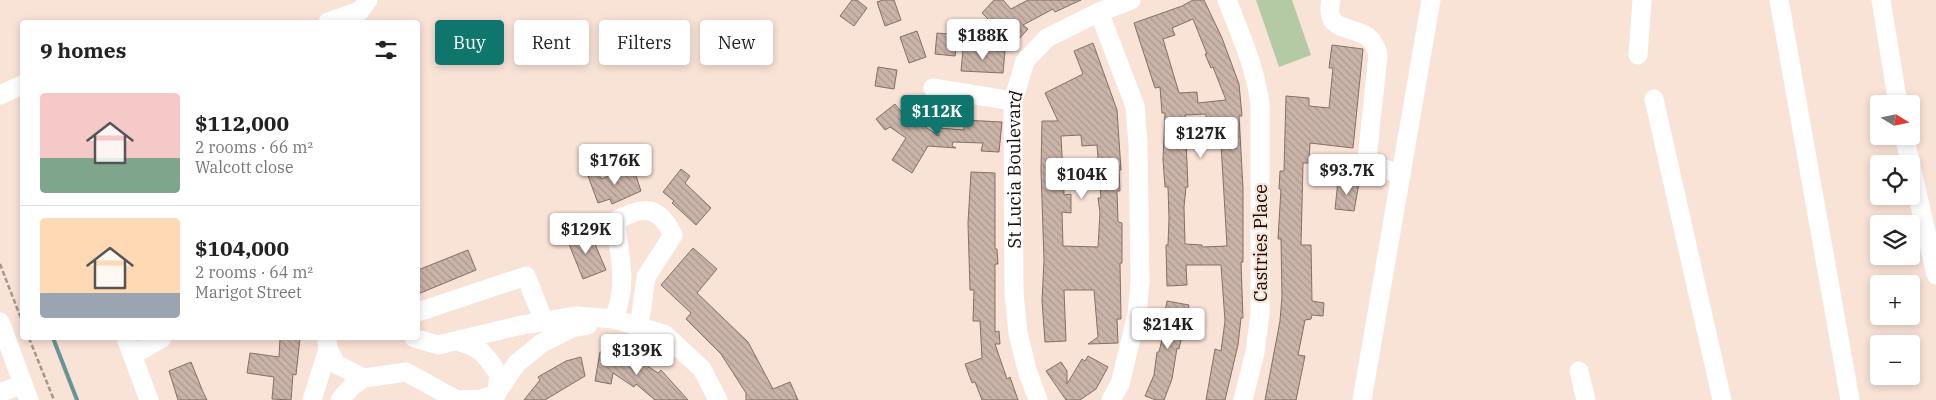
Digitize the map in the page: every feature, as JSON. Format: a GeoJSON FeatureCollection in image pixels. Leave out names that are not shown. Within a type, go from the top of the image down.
{"type":"FeatureCollection","features":[{"type":"Feature","properties":{"kind":"street"},"geometry":{"type":"LineString","coordinates":[[334,20],[360,11],[368,0]]}},
{"type":"Feature","properties":{"kind":"street","name":"St Lucia Boulevard"},"geometry":{"type":"LineString","coordinates":[[1038,400],[1027,370],[1018,333],[1014,293],[1013,101],[1025,61],[1047,38],[1099,12],[1131,0]]}},
{"type":"Feature","properties":{"kind":"street","name":"Castries Place"},"geometry":{"type":"LineString","coordinates":[[1227,0],[1250,60],[1260,105],[1260,314],[1255,352],[1243,400]]}},
{"type":"Feature","properties":{"kind":"street"},"geometry":{"type":"LineString","coordinates":[[1331,0],[1329,11],[1331,18],[1337,25],[1368,37],[1375,45],[1378,55],[1367,159],[1370,164],[1401,175]]}},
{"type":"Feature","properties":{"kind":"street"},"geometry":{"type":"LineString","coordinates":[[1362,400],[1431,0]]}},
{"type":"Feature","properties":{"kind":"street"},"geometry":{"type":"LineString","coordinates":[[1638,55],[1642,0]]}},
{"type":"Feature","properties":{"kind":"street"},"geometry":{"type":"LineString","coordinates":[[1779,0],[1850,400]]}},
{"type":"Feature","properties":{"kind":"street"},"geometry":{"type":"LineString","coordinates":[[1881,0],[1897,95]]}},
{"type":"Feature","properties":{"kind":"street"},"geometry":{"type":"LineString","coordinates":[[1099,12],[1135,106],[1138,144],[1140,282],[1137,314],[1120,384],[1111,400]]}},
{"type":"Feature","properties":{"kind":"street"},"geometry":{"type":"LineString","coordinates":[[0,95],[20,86]]}},
{"type":"Feature","properties":{"kind":"street"},"geometry":{"type":"LineString","coordinates":[[933,88],[1013,101]]}},
{"type":"Feature","properties":{"kind":"street"},"geometry":{"type":"LineString","coordinates":[[1654,98],[1722,400]]}},
{"type":"Feature","properties":{"kind":"street"},"geometry":{"type":"LineString","coordinates":[[1920,205],[1936,275]]}},
{"type":"Feature","properties":{"kind":"street"},"geometry":{"type":"LineString","coordinates":[[614,319],[623,289],[623,274],[615,221],[634,211],[652,210],[667,222],[673,235],[646,277],[639,327]]}},
{"type":"Feature","properties":{"kind":"street"},"geometry":{"type":"LineString","coordinates":[[420,311],[526,276],[544,322]]}},
{"type":"Feature","properties":{"kind":"street"},"geometry":{"type":"LineString","coordinates":[[420,340],[438,345],[577,316],[614,319],[664,334],[702,368],[718,400]]}},
{"type":"Feature","properties":{"kind":"street"},"geometry":{"type":"LineString","coordinates":[[340,400],[352,386],[364,378],[406,372],[436,393],[457,400],[495,397],[517,363],[542,343],[572,328],[614,319]]}},
{"type":"Feature","properties":{"kind":"street"},"geometry":{"type":"LineString","coordinates":[[0,322],[26,392],[0,393]]}},
{"type":"Feature","properties":{"kind":"street"},"geometry":{"type":"LineString","coordinates":[[127,340],[149,400]]}},
{"type":"Feature","properties":{"kind":"street"},"geometry":{"type":"LineString","coordinates":[[133,355],[159,340]]}},
{"type":"Feature","properties":{"kind":"street"},"geometry":{"type":"LineString","coordinates":[[457,340],[479,348],[499,375],[495,397]]}},
{"type":"Feature","properties":{"kind":"street"},"geometry":{"type":"LineString","coordinates":[[331,341],[336,364],[364,378]]}},
{"type":"Feature","properties":{"kind":"street"},"geometry":{"type":"LineString","coordinates":[[312,400],[331,341]]}},
{"type":"Feature","properties":{"kind":"street"},"geometry":{"type":"LineString","coordinates":[[1579,371],[1586,400]]}},
{"type":"Feature","properties":{"kind":"path"},"geometry":{"type":"LineString","coordinates":[[0,264],[20,316]]}},
{"type":"Feature","properties":{"kind":"path"},"geometry":{"type":"LineString","coordinates":[[30,340],[54,400]]}},
{"type":"Feature","properties":{"kind":"green space"},"geometry":{"type":"Polygon","coordinates":[[[1256,0],[1292,0],[1311,55],[1279,67],[1256,0]]]}},
{"type":"Feature","properties":{"kind":"building"},"geometry":{"type":"Polygon","coordinates":[[[852,0],[857,0],[867,8],[854,26],[840,16],[852,0]]]}},
{"type":"Feature","properties":{"kind":"building"},"geometry":{"type":"Polygon","coordinates":[[[894,0],[901,20],[885,26],[877,2],[894,0]]]}},
{"type":"Feature","properties":{"kind":"building"},"geometry":{"type":"Polygon","coordinates":[[[994,0],[1003,0],[1011,9],[1028,0],[1081,0],[1055,12],[1053,9],[1023,25],[1028,29],[1016,42],[1006,33],[1006,37],[982,13],[994,0]]]}},
{"type":"Feature","properties":{"kind":"building"},"geometry":{"type":"Polygon","coordinates":[[[1193,0],[1204,0],[1222,38],[1239,84],[1242,116],[1239,116],[1243,188],[1243,262],[1241,262],[1243,318],[1241,318],[1238,345],[1225,400],[1206,400],[1215,349],[1221,351],[1225,321],[1221,265],[1186,265],[1187,285],[1167,286],[1166,245],[1168,245],[1169,218],[1168,187],[1165,187],[1163,160],[1165,113],[1162,113],[1160,87],[1155,88],[1134,23],[1182,6],[1193,0]],[[1193,19],[1172,28],[1175,35],[1163,39],[1179,93],[1197,92],[1198,103],[1226,100],[1213,67],[1211,68],[1205,54],[1207,54],[1193,19]],[[1206,114],[1185,115],[1188,187],[1186,187],[1184,207],[1185,244],[1202,245],[1202,247],[1227,246],[1221,144],[1209,145],[1206,114]]]}},
{"type":"Feature","properties":{"kind":"building"},"geometry":{"type":"Polygon","coordinates":[[[917,31],[926,57],[909,63],[900,37],[917,31]]]}},
{"type":"Feature","properties":{"kind":"building"},"geometry":{"type":"Polygon","coordinates":[[[937,33],[958,35],[955,56],[935,54],[937,33]]]}},
{"type":"Feature","properties":{"kind":"building"},"geometry":{"type":"Polygon","coordinates":[[[1093,43],[1117,110],[1121,170],[1119,170],[1120,191],[1117,191],[1118,222],[1122,223],[1122,263],[1120,263],[1121,319],[1117,319],[1118,343],[1088,344],[1098,337],[1094,290],[1064,290],[1066,341],[1045,342],[1042,301],[1044,260],[1041,170],[1042,121],[1058,121],[1045,93],[1083,74],[1074,51],[1093,43]],[[1081,135],[1061,136],[1064,195],[1071,194],[1071,213],[1062,212],[1063,246],[1098,247],[1100,213],[1098,198],[1101,198],[1097,145],[1082,146],[1081,135]]]}},
{"type":"Feature","properties":{"kind":"building"},"geometry":{"type":"Polygon","coordinates":[[[1332,45],[1363,49],[1353,148],[1310,143],[1309,163],[1303,163],[1301,245],[1311,245],[1312,301],[1324,303],[1323,316],[1312,315],[1311,319],[1305,320],[1298,355],[1305,356],[1296,400],[1265,400],[1280,321],[1282,296],[1281,239],[1278,239],[1281,189],[1279,189],[1280,171],[1284,171],[1286,96],[1309,98],[1309,106],[1329,108],[1333,68],[1329,68],[1332,45]]]}},
{"type":"Feature","properties":{"kind":"building"},"geometry":{"type":"Polygon","coordinates":[[[963,50],[1005,51],[1003,73],[961,71],[963,50]]]}},
{"type":"Feature","properties":{"kind":"building"},"geometry":{"type":"Polygon","coordinates":[[[878,67],[897,70],[894,89],[875,86],[878,67]]]}},
{"type":"Feature","properties":{"kind":"building"},"geometry":{"type":"Polygon","coordinates":[[[895,104],[912,125],[915,120],[939,136],[939,128],[964,130],[964,120],[1002,122],[999,152],[981,151],[983,143],[953,142],[952,146],[956,148],[928,146],[912,173],[892,160],[906,138],[890,127],[885,130],[876,119],[895,104]]]}},
{"type":"Feature","properties":{"kind":"building"},"geometry":{"type":"Polygon","coordinates":[[[633,167],[641,191],[612,204],[610,199],[598,203],[588,176],[598,172],[601,179],[633,167]]]}},
{"type":"Feature","properties":{"kind":"building"},"geometry":{"type":"Polygon","coordinates":[[[681,169],[690,176],[685,183],[711,208],[696,225],[663,192],[681,169]]]}},
{"type":"Feature","properties":{"kind":"building"},"geometry":{"type":"Polygon","coordinates":[[[971,172],[995,173],[995,249],[997,249],[998,264],[995,264],[995,332],[999,331],[1000,344],[995,344],[1007,379],[1010,377],[1018,400],[982,400],[975,382],[972,383],[965,364],[982,358],[980,321],[973,321],[974,290],[970,290],[968,223],[971,172]]]}},
{"type":"Feature","properties":{"kind":"building"},"geometry":{"type":"Polygon","coordinates":[[[1338,181],[1359,183],[1354,211],[1335,209],[1338,181]]]}},
{"type":"Feature","properties":{"kind":"building"},"geometry":{"type":"Polygon","coordinates":[[[589,230],[606,270],[583,279],[567,239],[589,230]]]}},
{"type":"Feature","properties":{"kind":"building"},"geometry":{"type":"Polygon","coordinates":[[[693,248],[717,269],[697,293],[748,342],[773,389],[790,382],[798,400],[746,400],[746,393],[721,354],[686,319],[691,313],[661,285],[693,248]]]}},
{"type":"Feature","properties":{"kind":"building"},"geometry":{"type":"Polygon","coordinates":[[[468,250],[476,270],[420,293],[420,269],[468,250]]]}},
{"type":"Feature","properties":{"kind":"building"},"geometry":{"type":"Polygon","coordinates":[[[1167,301],[1189,305],[1179,349],[1177,348],[1172,379],[1164,400],[1156,400],[1145,396],[1154,375],[1157,352],[1159,352],[1167,318],[1164,318],[1167,301]]]}},
{"type":"Feature","properties":{"kind":"building"},"geometry":{"type":"Polygon","coordinates":[[[280,340],[300,340],[296,375],[293,374],[291,400],[272,399],[274,377],[247,373],[250,353],[279,357],[280,340]]]}},
{"type":"Feature","properties":{"kind":"building"},"geometry":{"type":"Polygon","coordinates":[[[600,352],[632,356],[658,373],[661,370],[688,400],[655,400],[636,384],[634,387],[613,373],[611,384],[595,381],[600,352]]]}},
{"type":"Feature","properties":{"kind":"building"},"geometry":{"type":"Polygon","coordinates":[[[1088,356],[1108,367],[1096,389],[1080,400],[1066,400],[1046,371],[1061,362],[1067,371],[1067,384],[1082,359],[1085,361],[1088,356]]]}},
{"type":"Feature","properties":{"kind":"building"},"geometry":{"type":"Polygon","coordinates":[[[581,357],[585,376],[545,400],[524,400],[540,380],[538,377],[566,361],[581,357]]]}},
{"type":"Feature","properties":{"kind":"building"},"geometry":{"type":"Polygon","coordinates":[[[191,362],[207,400],[178,400],[169,371],[191,362]]]}},
{"type":"Feature","properties":{"kind":"waterway"},"geometry":{"type":"LineString","coordinates":[[54,340],[77,400]]}}]}
